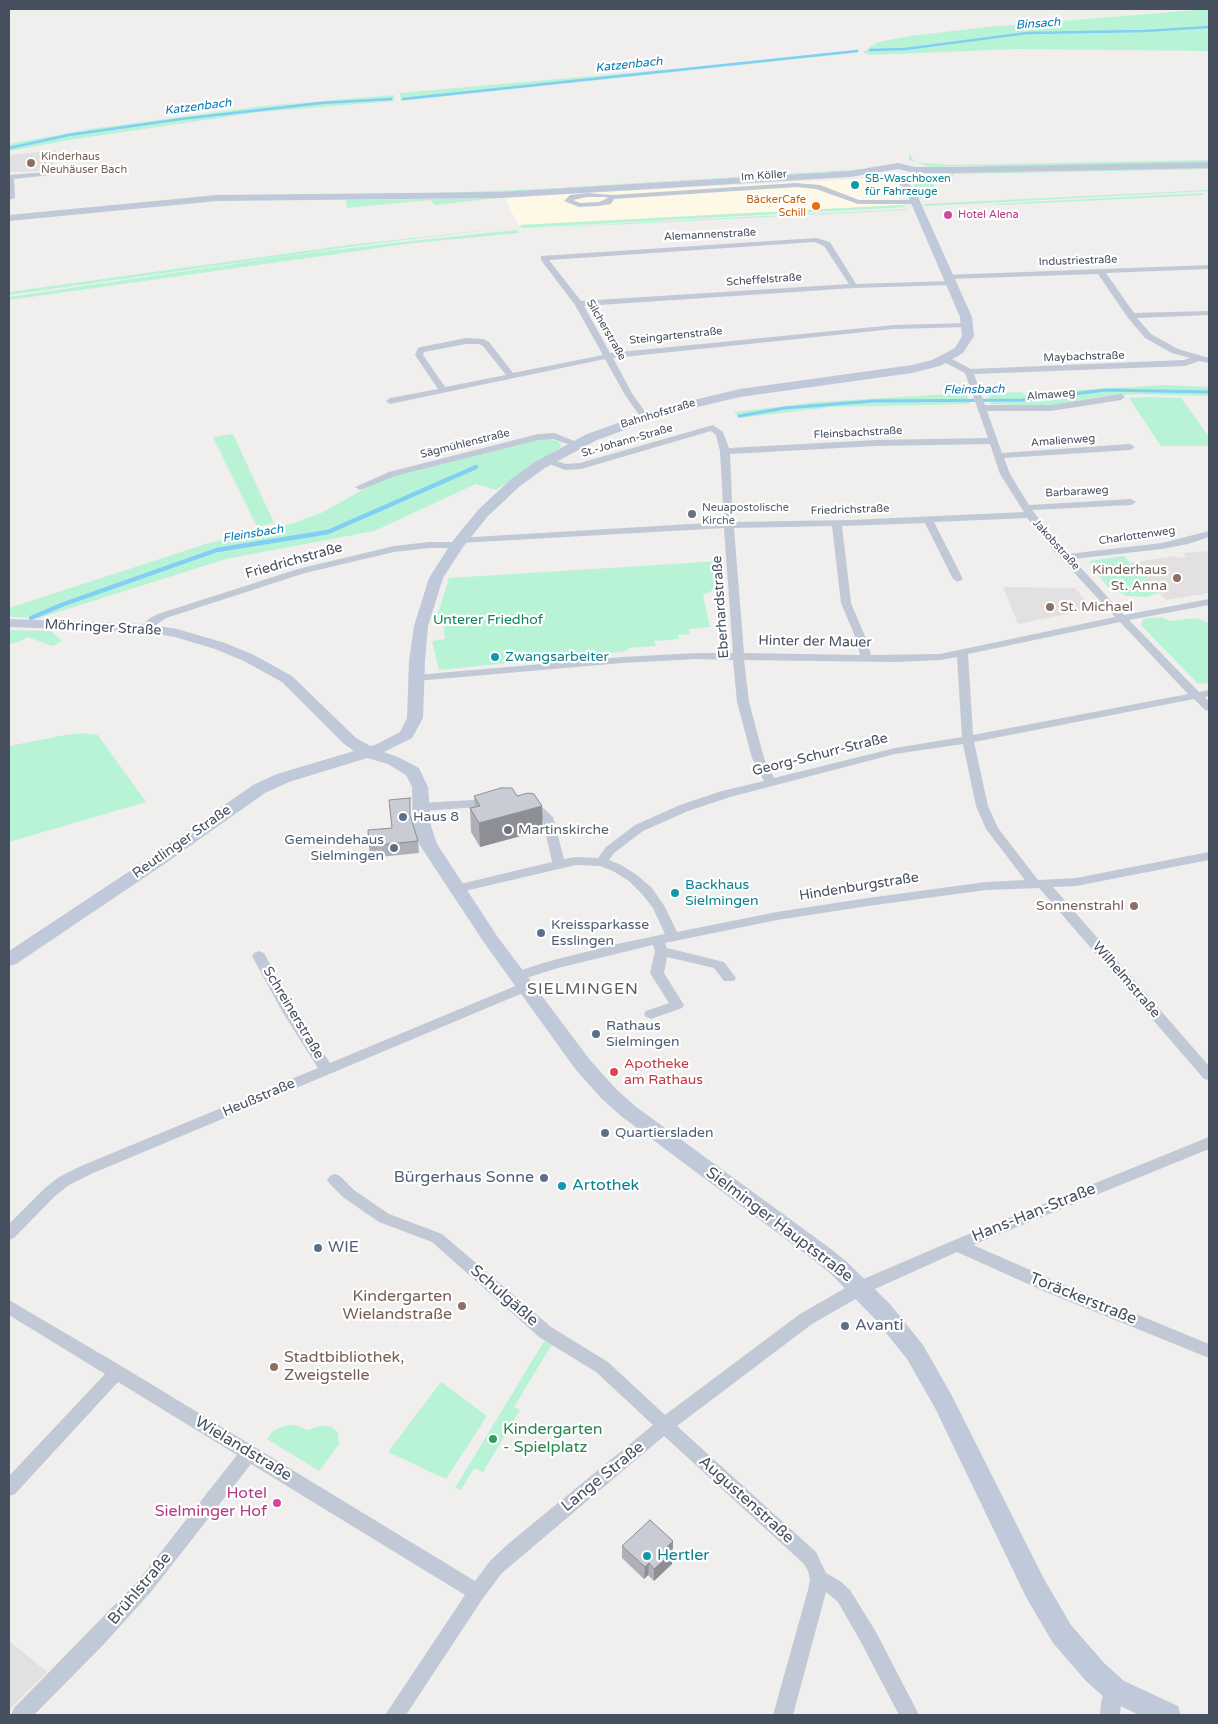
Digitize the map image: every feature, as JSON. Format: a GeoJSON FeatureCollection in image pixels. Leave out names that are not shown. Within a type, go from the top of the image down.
{"type":"FeatureCollection","features":[{"type":"Feature","properties":{"kind":"main road"},"geometry":{"type":"LineString","coordinates":[[9,218],[231,197],[474,196],[850,174],[890,174],[912,177],[952,170],[1209,165]]}},
{"type":"Feature","properties":{"kind":"main road"},"geometry":{"type":"LineString","coordinates":[[890,174],[902,166],[912,177],[914,202],[968,325]]}},
{"type":"Feature","properties":{"kind":"main road","name":"Bahnhofstraße"},"geometry":{"type":"LineString","coordinates":[[369,753],[399,740],[411,728],[415,718],[419,637],[428,598],[436,578],[459,543],[491,505],[515,483],[547,461],[577,444],[645,417],[716,398],[912,368],[946,359],[964,346],[968,336],[968,325]]}},
{"type":"Feature","properties":{"kind":"main road","name":"Möhringer Straße"},"geometry":{"type":"LineString","coordinates":[[9,623],[145,628],[177,634],[220,646],[271,670],[298,689],[350,741],[369,753],[413,772],[420,787]]}},
{"type":"Feature","properties":{"kind":"main road","name":"Reutlinger Straße"},"geometry":{"type":"LineString","coordinates":[[9,960],[157,861],[259,788],[282,778],[369,753]]}},
{"type":"Feature","properties":{"kind":"main road","name":"Sielminger Hauptstraße"},"geometry":{"type":"LineString","coordinates":[[420,787],[424,835],[456,889],[583,1065],[615,1100],[650,1129],[823,1255],[860,1288],[901,1333],[926,1371],[960,1434],[1035,1588],[1062,1634],[1095,1672],[1113,1702],[1168,1715]]}},
{"type":"Feature","properties":{"kind":"street"},"geometry":{"type":"LineString","coordinates":[[11,198],[9,177],[48,174]]}},
{"type":"Feature","properties":{"kind":"street","name":"Im Köller"},"geometry":{"type":"LineString","coordinates":[[612,197],[608,202],[599,204],[578,205],[568,201],[570,198],[578,196],[601,195],[612,197],[796,185],[817,188],[863,203],[914,202]]}},
{"type":"Feature","properties":{"kind":"street","name":"Alemannenstraße"},"geometry":{"type":"LineString","coordinates":[[544,258],[816,240],[828,244],[854,286]]}},
{"type":"Feature","properties":{"kind":"street","name":"Silcherstraße"},"geometry":{"type":"LineString","coordinates":[[544,258],[579,304],[629,396],[645,417]]}},
{"type":"Feature","properties":{"kind":"street","name":"Industriestraße"},"geometry":{"type":"LineString","coordinates":[[949,280],[1209,267]]}},
{"type":"Feature","properties":{"kind":"street"},"geometry":{"type":"LineString","coordinates":[[1101,272],[1131,316],[1148,336],[1175,351],[1209,361]]}},
{"type":"Feature","properties":{"kind":"street","name":"Scheffelstraße"},"geometry":{"type":"LineString","coordinates":[[579,304],[949,280]]}},
{"type":"Feature","properties":{"kind":"street"},"geometry":{"type":"LineString","coordinates":[[1131,316],[1209,313]]}},
{"type":"Feature","properties":{"kind":"street","name":"Steingartenstraße"},"geometry":{"type":"LineString","coordinates":[[390,401],[608,355],[894,327],[968,325]]}},
{"type":"Feature","properties":{"kind":"street"},"geometry":{"type":"LineString","coordinates":[[444,390],[419,355],[421,350],[466,341],[478,341],[486,344],[511,376]]}},
{"type":"Feature","properties":{"kind":"street","name":"Maybachstraße"},"geometry":{"type":"LineString","coordinates":[[969,372],[1185,364],[1199,358]]}},
{"type":"Feature","properties":{"kind":"street"},"geometry":{"type":"LineString","coordinates":[[946,359],[969,372]]}},
{"type":"Feature","properties":{"kind":"street","name":"Jakobstraße"},"geometry":{"type":"LineString","coordinates":[[969,372],[1005,474],[1027,511],[1057,548],[1209,708]]}},
{"type":"Feature","properties":{"kind":"street","name":"Almaweg"},"geometry":{"type":"LineString","coordinates":[[981,407],[1051,408],[1121,397]]}},
{"type":"Feature","properties":{"kind":"street","name":"Eberhardstraße"},"geometry":{"type":"LineString","coordinates":[[713,428],[720,434],[725,451],[737,656],[747,722],[758,758],[771,783]]}},
{"type":"Feature","properties":{"kind":"street","name":"St.-Johann-Straße"},"geometry":{"type":"LineString","coordinates":[[547,461],[565,466],[581,466],[713,428]]}},
{"type":"Feature","properties":{"kind":"street","name":"Sägmühlenstraße"},"geometry":{"type":"LineString","coordinates":[[360,487],[392,474],[538,437],[554,436],[577,444]]}},
{"type":"Feature","properties":{"kind":"street","name":"Fleinsbachstraße"},"geometry":{"type":"LineString","coordinates":[[725,451],[885,442],[993,441]]}},
{"type":"Feature","properties":{"kind":"street","name":"Amalienweg"},"geometry":{"type":"LineString","coordinates":[[998,456],[1130,447]]}},
{"type":"Feature","properties":{"kind":"street","name":"Barbaraweg"},"geometry":{"type":"LineString","coordinates":[[1027,511],[1131,502]]}},
{"type":"Feature","properties":{"kind":"street","name":"Friedrichstraße"},"geometry":{"type":"LineString","coordinates":[[145,628],[162,616],[316,567],[394,549],[730,525],[837,524],[1027,511]]}},
{"type":"Feature","properties":{"kind":"street"},"geometry":{"type":"LineString","coordinates":[[928,519],[958,580]]}},
{"type":"Feature","properties":{"kind":"street"},"geometry":{"type":"LineString","coordinates":[[837,524],[846,603],[862,641],[866,659]]}},
{"type":"Feature","properties":{"kind":"street","name":"Charlottenweg"},"geometry":{"type":"LineString","coordinates":[[1067,557],[1162,546],[1188,541],[1209,534]]}},
{"type":"Feature","properties":{"kind":"street","name":"Hinter der Mauer"},"geometry":{"type":"LineString","coordinates":[[416,678],[622,660],[737,656],[917,659],[962,654],[1209,602]]}},
{"type":"Feature","properties":{"kind":"street","name":"Wilhelmstraße"},"geometry":{"type":"LineString","coordinates":[[962,654],[968,739],[986,818],[1038,884],[1209,1075]]}},
{"type":"Feature","properties":{"kind":"street","name":"Georg-Schurr-Straße"},"geometry":{"type":"LineString","coordinates":[[601,862],[610,850],[623,839],[657,820],[712,798],[895,752],[1209,693]]}},
{"type":"Feature","properties":{"kind":"street"},"geometry":{"type":"LineString","coordinates":[[422,807],[502,802]]}},
{"type":"Feature","properties":{"kind":"street"},"geometry":{"type":"LineString","coordinates":[[516,803],[535,807],[549,820],[559,864]]}},
{"type":"Feature","properties":{"kind":"street","name":"Hindenburgstraße"},"geometry":{"type":"LineString","coordinates":[[521,981],[579,957],[659,945],[672,936],[868,902],[986,886],[1091,880],[1209,856]]}},
{"type":"Feature","properties":{"kind":"street"},"geometry":{"type":"LineString","coordinates":[[456,889],[559,864],[590,860],[601,862],[617,868],[647,891],[659,908],[672,936]]}},
{"type":"Feature","properties":{"kind":"street"},"geometry":{"type":"LineString","coordinates":[[652,1014],[677,1005],[658,973],[659,945],[720,964],[729,978]]}},
{"type":"Feature","properties":{"kind":"street","name":"Schreinerstraße"},"geometry":{"type":"LineString","coordinates":[[259,956],[288,1010],[327,1070]]}},
{"type":"Feature","properties":{"kind":"street","name":"Heußstraße"},"geometry":{"type":"LineString","coordinates":[[9,1234],[35,1206],[64,1181],[327,1070],[521,981]]}},
{"type":"Feature","properties":{"kind":"street","name":"Hans-Han-Straße"},"geometry":{"type":"LineString","coordinates":[[860,1288],[957,1245],[1209,1143]]}},
{"type":"Feature","properties":{"kind":"street","name":"Schulgäßle"},"geometry":{"type":"LineString","coordinates":[[335,1180],[349,1194],[384,1218],[426,1232],[437,1238],[545,1332],[602,1367],[664,1426]]}},
{"type":"Feature","properties":{"kind":"street","name":"Toräckerstraße"},"geometry":{"type":"LineString","coordinates":[[957,1245],[1052,1287],[1209,1351]]}},
{"type":"Feature","properties":{"kind":"street","name":"Lange Straße"},"geometry":{"type":"LineString","coordinates":[[394,1715],[496,1567],[527,1539],[664,1426],[750,1360],[799,1324],[860,1288]]}},
{"type":"Feature","properties":{"kind":"street","name":"Wielandstraße"},"geometry":{"type":"LineString","coordinates":[[9,1306],[477,1592]]}},
{"type":"Feature","properties":{"kind":"street"},"geometry":{"type":"LineString","coordinates":[[9,1488],[117,1372]]}},
{"type":"Feature","properties":{"kind":"street","name":"Augustenstraße"},"geometry":{"type":"LineString","coordinates":[[664,1426],[798,1546],[810,1558],[819,1579]]}},
{"type":"Feature","properties":{"kind":"street","name":"Brühlstraße"},"geometry":{"type":"LineString","coordinates":[[21,1715],[144,1587],[249,1453]]}},
{"type":"Feature","properties":{"kind":"street"},"geometry":{"type":"LineString","coordinates":[[783,1715],[819,1579],[834,1587],[844,1596],[869,1638],[909,1715]]}},
{"type":"Feature","properties":{"kind":"shaded area","name":"Kinderhaus Neuhäuser Bach"},"geometry":{"type":"Polygon","coordinates":[[[56,150],[51,171],[9,172],[9,155],[56,150]]]}},
{"type":"Feature","properties":{"kind":"shaded area"},"geometry":{"type":"Polygon","coordinates":[[[880,178],[893,183],[902,206],[520,228],[504,197],[880,178]]]}},
{"type":"Feature","properties":{"kind":"shaded area","name":"Kinderhaus St. Anna"},"geometry":{"type":"Polygon","coordinates":[[[1209,551],[1209,593],[1166,600],[1130,563],[1175,556],[1177,558],[1186,557],[1183,553],[1209,551]]]}},
{"type":"Feature","properties":{"kind":"shaded area","name":"St. Michael"},"geometry":{"type":"Polygon","coordinates":[[[1003,587],[1075,588],[1092,609],[1018,624],[1003,587]]]}},
{"type":"Feature","properties":{"kind":"shaded area"},"geometry":{"type":"Polygon","coordinates":[[[9,1641],[47,1672],[9,1710],[9,1641]]]}},
{"type":"Feature","properties":{"kind":"green space"},"geometry":{"type":"Polygon","coordinates":[[[1209,9],[1209,51],[1017,49],[870,55],[863,52],[878,42],[910,36],[987,27],[1209,9]]]}},
{"type":"Feature","properties":{"kind":"green space"},"geometry":{"type":"Polygon","coordinates":[[[861,50],[855,53],[401,101],[400,93],[729,64],[861,50]]]}},
{"type":"Feature","properties":{"kind":"green space"},"geometry":{"type":"Polygon","coordinates":[[[394,95],[394,101],[260,112],[75,139],[9,151],[9,144],[90,129],[263,106],[394,95]]]}},
{"type":"Feature","properties":{"kind":"green space"},"geometry":{"type":"Polygon","coordinates":[[[909,153],[914,162],[909,160],[909,153]]]}},
{"type":"Feature","properties":{"kind":"green space"},"geometry":{"type":"Polygon","coordinates":[[[1209,160],[1209,163],[931,167],[915,162],[948,165],[1209,160]]]}},
{"type":"Feature","properties":{"kind":"green space"},"geometry":{"type":"Polygon","coordinates":[[[1209,166],[1209,169],[953,174],[953,177],[931,178],[935,188],[929,189],[933,197],[924,199],[918,198],[913,183],[917,178],[923,176],[952,173],[1209,166]]]}},
{"type":"Feature","properties":{"kind":"green space"},"geometry":{"type":"Polygon","coordinates":[[[866,169],[486,193],[411,194],[541,189],[866,169]]]}},
{"type":"Feature","properties":{"kind":"green space"},"geometry":{"type":"Polygon","coordinates":[[[1209,190],[926,206],[922,204],[1209,190]]]}},
{"type":"Feature","properties":{"kind":"green space"},"geometry":{"type":"Polygon","coordinates":[[[1202,193],[1204,195],[991,204],[1202,193]]]}},
{"type":"Feature","properties":{"kind":"green space"},"geometry":{"type":"Polygon","coordinates":[[[499,198],[434,205],[431,200],[347,208],[346,200],[499,198]]]}},
{"type":"Feature","properties":{"kind":"green space"},"geometry":{"type":"Polygon","coordinates":[[[900,205],[907,207],[522,228],[519,225],[900,205]]]}},
{"type":"Feature","properties":{"kind":"green space"},"geometry":{"type":"Polygon","coordinates":[[[908,210],[527,229],[645,222],[908,210]]]}},
{"type":"Feature","properties":{"kind":"green space"},"geometry":{"type":"Polygon","coordinates":[[[515,227],[378,243],[9,295],[9,292],[348,245],[515,227]]]}},
{"type":"Feature","properties":{"kind":"green space"},"geometry":{"type":"Polygon","coordinates":[[[517,230],[519,233],[414,243],[9,300],[9,297],[295,255],[517,230]]]}},
{"type":"Feature","properties":{"kind":"green space"},"geometry":{"type":"Polygon","coordinates":[[[1167,385],[1209,387],[1209,396],[1136,394],[1100,397],[1047,406],[991,404],[987,393],[1058,394],[1057,391],[1167,385]]]}},
{"type":"Feature","properties":{"kind":"green space"},"geometry":{"type":"Polygon","coordinates":[[[966,393],[970,404],[832,407],[740,418],[734,412],[817,402],[966,393]]]}},
{"type":"Feature","properties":{"kind":"green space"},"geometry":{"type":"Polygon","coordinates":[[[1129,398],[1181,398],[1209,437],[1209,446],[1161,446],[1129,398]]]}},
{"type":"Feature","properties":{"kind":"green space"},"geometry":{"type":"Polygon","coordinates":[[[233,434],[274,523],[257,527],[213,437],[233,434]]]}},
{"type":"Feature","properties":{"kind":"green space"},"geometry":{"type":"Polygon","coordinates":[[[543,438],[558,441],[561,447],[496,490],[476,484],[374,531],[226,559],[39,618],[9,617],[9,608],[209,543],[294,523],[321,513],[388,476],[543,438]]]}},
{"type":"Feature","properties":{"kind":"green space"},"geometry":{"type":"Polygon","coordinates":[[[1124,556],[1159,593],[1146,597],[1127,596],[1109,588],[1091,567],[1090,561],[1124,556]]]}},
{"type":"Feature","properties":{"kind":"green space","name":"Unterer Friedhof"},"geometry":{"type":"Polygon","coordinates":[[[721,561],[722,586],[703,595],[710,627],[689,629],[690,634],[678,635],[679,639],[654,641],[656,646],[628,648],[628,651],[439,670],[432,641],[445,639],[442,619],[436,619],[449,578],[721,561]]]}},
{"type":"Feature","properties":{"kind":"green space"},"geometry":{"type":"Polygon","coordinates":[[[1161,617],[1170,621],[1197,618],[1209,623],[1209,684],[1197,683],[1141,625],[1143,619],[1161,617]]]}},
{"type":"Feature","properties":{"kind":"green space"},"geometry":{"type":"Polygon","coordinates":[[[9,630],[51,631],[62,641],[52,646],[28,637],[19,642],[9,644],[9,630]]]}},
{"type":"Feature","properties":{"kind":"green space"},"geometry":{"type":"Polygon","coordinates":[[[83,733],[98,735],[146,802],[9,842],[9,746],[83,733]]]}},
{"type":"Feature","properties":{"kind":"green space","name":"Kindergarten - Spielplatz"},"geometry":{"type":"Polygon","coordinates":[[[544,1341],[552,1344],[514,1407],[520,1410],[483,1472],[474,1468],[461,1490],[455,1488],[544,1341]]]}},
{"type":"Feature","properties":{"kind":"green space"},"geometry":{"type":"Polygon","coordinates":[[[441,1382],[487,1416],[446,1479],[388,1452],[441,1382]]]}},
{"type":"Feature","properties":{"kind":"green space"},"geometry":{"type":"Polygon","coordinates":[[[295,1425],[307,1430],[320,1426],[332,1427],[338,1433],[339,1444],[319,1471],[267,1439],[273,1431],[284,1426],[295,1425]]]}},
{"type":"Feature","properties":{"kind":"building"},"geometry":{"type":"Polygon","coordinates":[[[501,788],[512,788],[517,796],[528,793],[534,794],[542,806],[479,823],[470,808],[480,806],[474,796],[501,788]]]}},
{"type":"Feature","properties":{"kind":"building"},"geometry":{"type":"Polygon","coordinates":[[[410,798],[410,815],[418,841],[369,846],[368,830],[392,828],[389,800],[410,798]]]}},
{"type":"Feature","properties":{"kind":"building","name":"Hertler"},"geometry":{"type":"Polygon","coordinates":[[[650,1520],[673,1541],[667,1547],[673,1552],[654,1569],[649,1563],[645,1567],[622,1546],[650,1520]]]}},
{"type":"Feature","properties":{"kind":"waterway","name":"Binsach"},"geometry":{"type":"LineString","coordinates":[[870,50],[905,49],[1027,33],[1144,31],[1209,27]]}},
{"type":"Feature","properties":{"kind":"waterway","name":"Katzenbach"},"geometry":{"type":"LineString","coordinates":[[403,99],[857,51]]}},
{"type":"Feature","properties":{"kind":"waterway","name":"Katzenbach"},"geometry":{"type":"LineString","coordinates":[[9,148],[69,135],[181,119],[321,103],[391,99]]}},
{"type":"Feature","properties":{"kind":"waterway","name":"Fleinsbach"},"geometry":{"type":"LineString","coordinates":[[739,416],[785,408],[874,401],[1023,400],[1106,390],[1209,392]]}},
{"type":"Feature","properties":{"kind":"waterway","name":"Fleinsbach"},"geometry":{"type":"LineString","coordinates":[[31,618],[64,604],[217,550],[328,532],[476,467]]}},
{"type":"Feature","properties":{"kind":"place","name":"Kinderhaus Neuhäuser Bach"},"geometry":{"type":"Point","coordinates":[31,163]}},
{"type":"Feature","properties":{"kind":"place","name":"SB-Waschboxen für Fahrzeuge"},"geometry":{"type":"Point","coordinates":[855,185]}},
{"type":"Feature","properties":{"kind":"place","name":"BäckerCafe Schill"},"geometry":{"type":"Point","coordinates":[816,206]}},
{"type":"Feature","properties":{"kind":"place","name":"Hotel Alena"},"geometry":{"type":"Point","coordinates":[948,215]}},
{"type":"Feature","properties":{"kind":"place","name":"Neuapostolische Kirche"},"geometry":{"type":"Point","coordinates":[692,514]}},
{"type":"Feature","properties":{"kind":"place","name":"Kinderhaus St. Anna"},"geometry":{"type":"Point","coordinates":[1177,578]}},
{"type":"Feature","properties":{"kind":"place","name":"St. Michael"},"geometry":{"type":"Point","coordinates":[1050,607]}},
{"type":"Feature","properties":{"kind":"place","name":"Zwangsarbeiter"},"geometry":{"type":"Point","coordinates":[495,657]}},
{"type":"Feature","properties":{"kind":"place","name":"Haus 8"},"geometry":{"type":"Point","coordinates":[403,817]}},
{"type":"Feature","properties":{"kind":"place","name":"Martinskirche"},"geometry":{"type":"Point","coordinates":[508,830]}},
{"type":"Feature","properties":{"kind":"place","name":"Gemeindehaus Sielmingen"},"geometry":{"type":"Point","coordinates":[394,848]}},
{"type":"Feature","properties":{"kind":"place","name":"Backhaus Sielmingen"},"geometry":{"type":"Point","coordinates":[675,893]}},
{"type":"Feature","properties":{"kind":"place","name":"Sonnenstrahl"},"geometry":{"type":"Point","coordinates":[1134,906]}},
{"type":"Feature","properties":{"kind":"place","name":"Kreissparkasse Esslingen"},"geometry":{"type":"Point","coordinates":[541,933]}},
{"type":"Feature","properties":{"kind":"place","name":"Rathaus Sielmingen"},"geometry":{"type":"Point","coordinates":[596,1034]}},
{"type":"Feature","properties":{"kind":"place","name":"Apotheke am Rathaus"},"geometry":{"type":"Point","coordinates":[614,1072]}},
{"type":"Feature","properties":{"kind":"place","name":"Quartiersladen"},"geometry":{"type":"Point","coordinates":[605,1133]}},
{"type":"Feature","properties":{"kind":"place","name":"Bürgerhaus Sonne"},"geometry":{"type":"Point","coordinates":[544,1178]}},
{"type":"Feature","properties":{"kind":"place","name":"Artothek"},"geometry":{"type":"Point","coordinates":[562,1186]}},
{"type":"Feature","properties":{"kind":"place","name":"WIE"},"geometry":{"type":"Point","coordinates":[318,1248]}},
{"type":"Feature","properties":{"kind":"place","name":"Kindergarten Wielandstraße"},"geometry":{"type":"Point","coordinates":[462,1306]}},
{"type":"Feature","properties":{"kind":"place","name":"Avanti"},"geometry":{"type":"Point","coordinates":[845,1326]}},
{"type":"Feature","properties":{"kind":"place","name":"Stadtbibliothek, Zweigstelle"},"geometry":{"type":"Point","coordinates":[274,1367]}},
{"type":"Feature","properties":{"kind":"place","name":"Kindergarten - Spielplatz"},"geometry":{"type":"Point","coordinates":[493,1439]}},
{"type":"Feature","properties":{"kind":"place","name":"Hotel Sielminger Hof"},"geometry":{"type":"Point","coordinates":[277,1503]}},
{"type":"Feature","properties":{"kind":"place","name":"Hertler"},"geometry":{"type":"Point","coordinates":[647,1556]}},
{"type":"Feature","properties":{"kind":"district","name":"SIELMINGEN"},"geometry":{"type":"Point","coordinates":[583,990]}}]}
